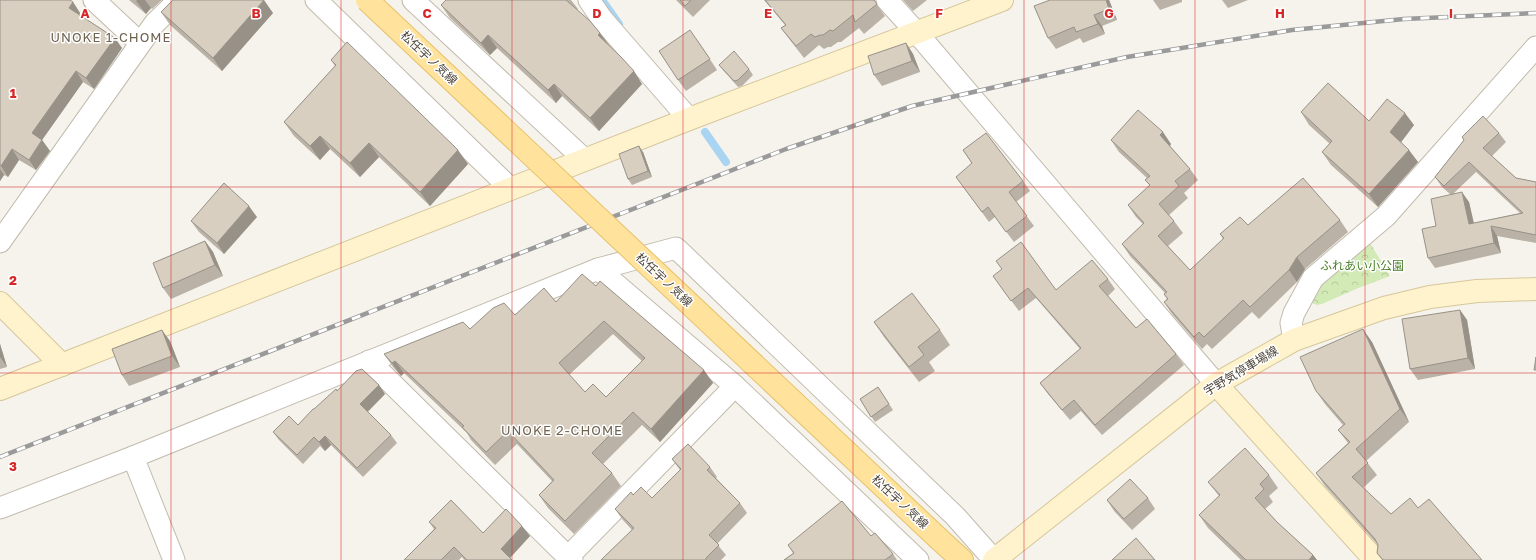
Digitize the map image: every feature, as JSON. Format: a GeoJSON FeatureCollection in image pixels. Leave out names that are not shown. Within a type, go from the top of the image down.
{"type":"FeatureCollection","features":[{"type":"Feature","properties":{"kind":"main road","name":"松任宇ノ気線"},"geometry":{"type":"LineString","coordinates":[[367,0],[962,560]]}},
{"type":"Feature","properties":{"kind":"street"},"geometry":{"type":"LineString","coordinates":[[94,0],[140,43]]}},
{"type":"Feature","properties":{"kind":"street"},"geometry":{"type":"LineString","coordinates":[[0,242],[155,22],[179,0]]}},
{"type":"Feature","properties":{"kind":"street"},"geometry":{"type":"LineString","coordinates":[[316,0],[511,189]]}},
{"type":"Feature","properties":{"kind":"street"},"geometry":{"type":"LineString","coordinates":[[413,0],[585,160]]}},
{"type":"Feature","properties":{"kind":"street"},"geometry":{"type":"LineString","coordinates":[[589,0],[602,19],[689,119]]}},
{"type":"Feature","properties":{"kind":"street"},"geometry":{"type":"LineString","coordinates":[[887,0],[917,33],[1216,384],[1375,560]]}},
{"type":"Feature","properties":{"kind":"street"},"geometry":{"type":"LineString","coordinates":[[0,389],[689,119],[1002,0]]}},
{"type":"Feature","properties":{"kind":"street"},"geometry":{"type":"LineString","coordinates":[[1294,340],[1291,323],[1294,313],[1313,278],[1386,216],[1536,47]]}},
{"type":"Feature","properties":{"kind":"street"},"geometry":{"type":"LineString","coordinates":[[0,508],[133,457],[598,269],[676,248],[955,516],[994,560]]}},
{"type":"Feature","properties":{"kind":"street"},"geometry":{"type":"LineString","coordinates":[[598,269],[735,386],[918,560]]}},
{"type":"Feature","properties":{"kind":"street","name":"宇野気停車場線"},"geometry":{"type":"LineString","coordinates":[[994,560],[1216,384],[1294,340],[1384,308],[1430,297],[1477,291],[1536,289]]}},
{"type":"Feature","properties":{"kind":"street"},"geometry":{"type":"LineString","coordinates":[[0,303],[62,364]]}},
{"type":"Feature","properties":{"kind":"street"},"geometry":{"type":"LineString","coordinates":[[369,362],[570,558],[735,386]]}},
{"type":"Feature","properties":{"kind":"street"},"geometry":{"type":"LineString","coordinates":[[133,457],[174,560]]}},
{"type":"Feature","properties":{"kind":"green space","name":"ふれあい小公園"},"geometry":{"type":"Polygon","coordinates":[[[1367,238],[1390,276],[1322,304],[1317,305],[1312,303],[1312,291],[1367,238]]]}},
{"type":"Feature","properties":{"kind":"building"},"geometry":{"type":"Polygon","coordinates":[[[0,0],[70,0],[73,2],[69,8],[115,38],[86,78],[76,71],[32,133],[42,140],[29,160],[12,149],[1,166],[0,166],[0,0]]]}},
{"type":"Feature","properties":{"kind":"building"},"geometry":{"type":"Polygon","coordinates":[[[173,0],[264,0],[213,58],[161,12],[173,0]]]}},
{"type":"Feature","properties":{"kind":"building"},"geometry":{"type":"Polygon","coordinates":[[[446,0],[566,0],[590,21],[600,33],[598,35],[634,71],[590,118],[554,84],[548,90],[488,35],[481,43],[441,5],[446,0]]]}},
{"type":"Feature","properties":{"kind":"building"},"geometry":{"type":"Polygon","coordinates":[[[680,0],[691,0],[685,6],[680,0]]]}},
{"type":"Feature","properties":{"kind":"building"},"geometry":{"type":"Polygon","coordinates":[[[765,0],[874,0],[877,4],[855,22],[853,15],[833,31],[830,30],[823,35],[815,37],[811,34],[796,46],[781,28],[786,25],[765,0]]]}},
{"type":"Feature","properties":{"kind":"building"},"geometry":{"type":"Polygon","coordinates":[[[1050,0],[1106,0],[1109,9],[1094,15],[1098,24],[1076,32],[1074,27],[1048,38],[1034,6],[1050,0]]]}},
{"type":"Feature","properties":{"kind":"building"},"geometry":{"type":"Polygon","coordinates":[[[690,30],[710,59],[678,80],[659,51],[690,30]]]}},
{"type":"Feature","properties":{"kind":"building"},"geometry":{"type":"Polygon","coordinates":[[[347,42],[458,150],[420,192],[369,143],[350,163],[320,136],[310,146],[284,122],[336,65],[331,60],[347,42]]]}},
{"type":"Feature","properties":{"kind":"building"},"geometry":{"type":"Polygon","coordinates":[[[906,43],[912,61],[874,75],[868,56],[906,43]]]}},
{"type":"Feature","properties":{"kind":"building"},"geometry":{"type":"Polygon","coordinates":[[[734,51],[749,69],[738,80],[734,81],[719,65],[734,51]]]}},
{"type":"Feature","properties":{"kind":"building"},"geometry":{"type":"Polygon","coordinates":[[[1328,83],[1369,121],[1387,99],[1405,113],[1390,132],[1409,150],[1369,194],[1322,152],[1332,141],[1301,112],[1328,83]]]}},
{"type":"Feature","properties":{"kind":"building"},"geometry":{"type":"Polygon","coordinates":[[[1138,110],[1163,132],[1160,135],[1190,169],[1175,181],[1179,186],[1159,204],[1174,221],[1158,236],[1190,270],[1224,238],[1220,234],[1240,217],[1248,225],[1303,178],[1340,220],[1297,257],[1289,270],[1250,307],[1243,300],[1204,337],[1199,332],[1194,337],[1164,302],[1168,299],[1164,294],[1167,292],[1122,244],[1144,223],[1128,205],[1150,185],[1145,180],[1150,176],[1111,140],[1138,110]]]}},
{"type":"Feature","properties":{"kind":"building"},"geometry":{"type":"Polygon","coordinates":[[[1483,116],[1499,133],[1483,148],[1516,178],[1536,182],[1536,235],[1491,226],[1494,243],[1428,258],[1422,229],[1436,226],[1431,199],[1462,192],[1469,224],[1523,213],[1469,162],[1444,186],[1435,177],[1464,140],[1462,137],[1483,116]]]}},
{"type":"Feature","properties":{"kind":"building"},"geometry":{"type":"Polygon","coordinates":[[[986,133],[1023,181],[1009,192],[1027,216],[1006,232],[988,207],[982,212],[956,177],[972,163],[963,150],[986,133]]]}},
{"type":"Feature","properties":{"kind":"building"},"geometry":{"type":"Polygon","coordinates":[[[639,146],[648,171],[628,179],[619,154],[639,146]]]}},
{"type":"Feature","properties":{"kind":"building"},"geometry":{"type":"Polygon","coordinates":[[[224,183],[249,206],[217,243],[191,221],[224,183]]]}},
{"type":"Feature","properties":{"kind":"building"},"geometry":{"type":"Polygon","coordinates":[[[205,241],[215,265],[163,288],[153,263],[205,241]]]}},
{"type":"Feature","properties":{"kind":"building"},"geometry":{"type":"Polygon","coordinates":[[[1021,242],[1056,290],[1092,260],[1108,279],[1099,286],[1136,328],[1147,319],[1176,354],[1095,425],[1074,400],[1062,410],[1040,383],[1081,348],[1028,288],[1011,301],[993,276],[1002,269],[996,261],[1021,242]]]}},
{"type":"Feature","properties":{"kind":"building"},"geometry":{"type":"Polygon","coordinates":[[[582,274],[596,286],[600,281],[704,370],[651,429],[633,412],[592,453],[612,473],[565,521],[539,495],[554,480],[508,431],[486,452],[462,427],[464,426],[395,361],[392,363],[384,354],[463,322],[470,329],[493,308],[504,303],[515,315],[544,288],[556,302],[582,274]],[[604,321],[559,363],[585,392],[593,384],[606,397],[645,358],[604,321]]]}},
{"type":"Feature","properties":{"kind":"building"},"geometry":{"type":"Polygon","coordinates":[[[912,293],[940,330],[918,347],[924,355],[909,367],[874,322],[912,293]]]}},
{"type":"Feature","properties":{"kind":"building"},"geometry":{"type":"Polygon","coordinates":[[[1460,310],[1468,358],[1410,369],[1402,319],[1460,310]]]}},
{"type":"Feature","properties":{"kind":"building"},"geometry":{"type":"Polygon","coordinates":[[[1363,329],[1400,409],[1356,449],[1368,463],[1352,477],[1391,514],[1410,498],[1418,508],[1429,499],[1482,560],[1383,560],[1377,553],[1378,545],[1375,539],[1316,473],[1350,442],[1338,430],[1345,424],[1316,391],[1300,357],[1363,329]]]}},
{"type":"Feature","properties":{"kind":"building"},"geometry":{"type":"Polygon","coordinates":[[[162,330],[172,356],[122,375],[112,349],[162,330]]]}},
{"type":"Feature","properties":{"kind":"building"},"geometry":{"type":"Polygon","coordinates":[[[1536,357],[1536,370],[1534,370],[1536,357]]]}},
{"type":"Feature","properties":{"kind":"building"},"geometry":{"type":"Polygon","coordinates":[[[362,369],[379,385],[360,404],[391,435],[357,468],[325,436],[319,442],[314,437],[297,455],[273,432],[289,416],[298,425],[313,409],[336,389],[337,391],[356,371],[362,369]]]}},
{"type":"Feature","properties":{"kind":"building"},"geometry":{"type":"Polygon","coordinates":[[[878,387],[889,404],[871,417],[860,399],[878,387]]]}},
{"type":"Feature","properties":{"kind":"building"},"geometry":{"type":"Polygon","coordinates":[[[688,444],[710,467],[707,470],[740,503],[709,535],[719,545],[706,558],[706,560],[601,560],[634,528],[615,509],[631,492],[633,495],[641,487],[652,498],[681,469],[672,459],[688,444]]]}},
{"type":"Feature","properties":{"kind":"building"},"geometry":{"type":"Polygon","coordinates":[[[1245,448],[1269,475],[1260,484],[1264,489],[1255,498],[1277,522],[1313,555],[1309,560],[1246,560],[1199,515],[1220,495],[1208,482],[1245,448]]]}},
{"type":"Feature","properties":{"kind":"building"},"geometry":{"type":"Polygon","coordinates":[[[1130,479],[1148,498],[1124,519],[1107,500],[1130,479]]]}},
{"type":"Feature","properties":{"kind":"building"},"geometry":{"type":"Polygon","coordinates":[[[451,500],[483,533],[506,509],[522,526],[501,549],[512,560],[467,560],[454,547],[441,560],[404,560],[436,528],[429,522],[451,500]]]}},
{"type":"Feature","properties":{"kind":"building"},"geometry":{"type":"Polygon","coordinates":[[[842,501],[871,536],[875,533],[893,554],[885,560],[784,560],[794,553],[788,545],[842,501]]]}},
{"type":"Feature","properties":{"kind":"building"},"geometry":{"type":"Polygon","coordinates":[[[1136,538],[1155,560],[1112,560],[1136,538]]]}},
{"type":"Feature","properties":{"kind":"waterway"},"geometry":{"type":"LineString","coordinates":[[602,0],[619,24]]}},
{"type":"Feature","properties":{"kind":"waterway"},"geometry":{"type":"LineString","coordinates":[[705,132],[726,162]]}},
{"type":"Feature","properties":{"kind":"railway"},"geometry":{"type":"LineString","coordinates":[[0,457],[786,149],[912,106],[1127,57],[1292,30],[1404,19],[1536,13]]}},
{"type":"Feature","properties":{"kind":"district","name":"UNOKE 1-CHOME"},"geometry":{"type":"Point","coordinates":[111,37]}},
{"type":"Feature","properties":{"kind":"district","name":"UNOKE 2-CHOME"},"geometry":{"type":"Point","coordinates":[562,430]}}]}
